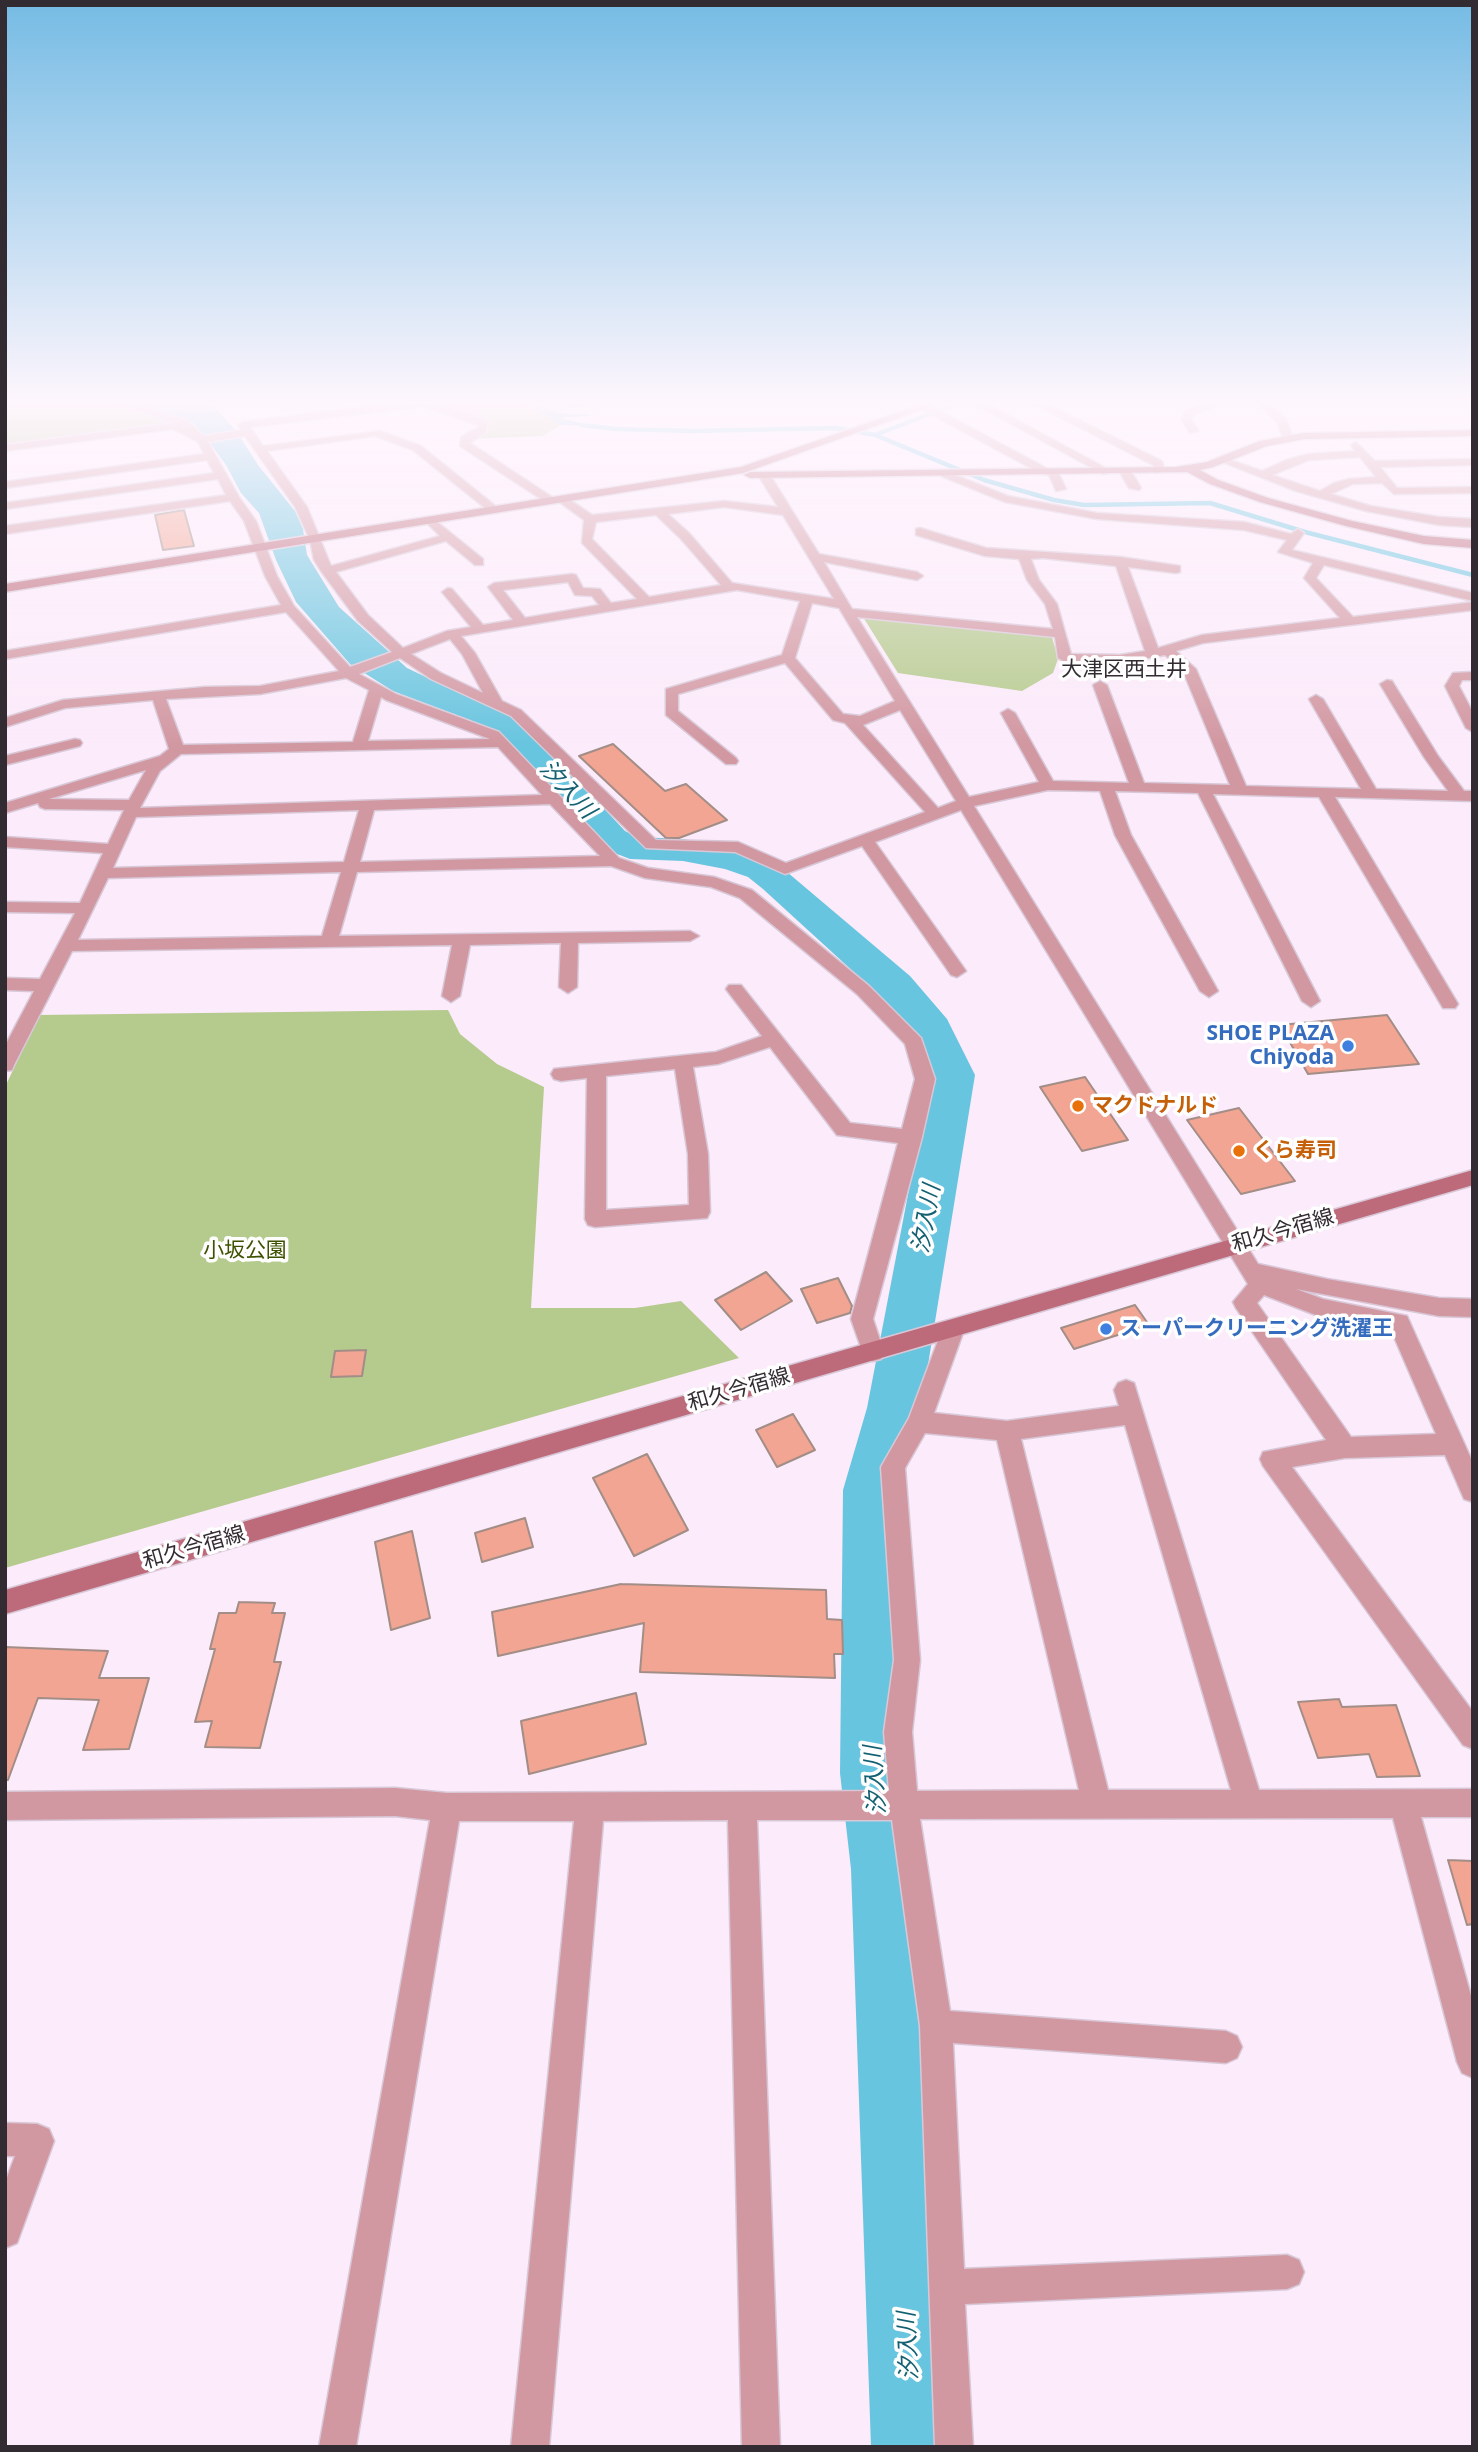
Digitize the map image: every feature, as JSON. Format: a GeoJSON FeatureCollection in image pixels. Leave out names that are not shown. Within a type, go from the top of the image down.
{"type":"FeatureCollection","features":[{"type":"Feature","properties":{"kind":"street"},"geometry":{"type":"LineString","coordinates":[[5,530],[99,516]]}},
{"type":"Feature","properties":{"kind":"street"},"geometry":{"type":"LineString","coordinates":[[247,516],[271,576],[289,608],[348,673],[391,697],[494,735],[613,861]]}},
{"type":"Feature","properties":{"kind":"street"},"geometry":{"type":"LineString","coordinates":[[305,516],[316,540],[320,560],[363,618],[401,653],[436,676],[516,713],[652,845],[738,847],[785,869],[965,803],[1048,785],[1466,795]]}},
{"type":"Feature","properties":{"kind":"street"},"geometry":{"type":"LineString","coordinates":[[5,588],[457,516]]}},
{"type":"Feature","properties":{"kind":"street"},"geometry":{"type":"LineString","coordinates":[[585,516],[590,519],[609,516]]}},
{"type":"Feature","properties":{"kind":"street"},"geometry":{"type":"LineString","coordinates":[[664,516],[701,553],[729,587]]}},
{"type":"Feature","properties":{"kind":"street"},"geometry":{"type":"LineString","coordinates":[[791,516],[1256,1278],[1321,1308],[1399,1322],[1473,1491]]}},
{"type":"Feature","properties":{"kind":"street"},"geometry":{"type":"LineString","coordinates":[[1103,516],[1244,526],[1295,536],[1284,552],[1473,597]]}},
{"type":"Feature","properties":{"kind":"street"},"geometry":{"type":"LineString","coordinates":[[1323,516],[1446,543],[1473,544]]}},
{"type":"Feature","properties":{"kind":"street"},"geometry":{"type":"LineString","coordinates":[[1413,516],[1473,523]]}},
{"type":"Feature","properties":{"kind":"street"},"geometry":{"type":"LineString","coordinates":[[590,519],[591,527],[586,540],[647,602]]}},
{"type":"Feature","properties":{"kind":"street"},"geometry":{"type":"LineString","coordinates":[[431,521],[479,562]]}},
{"type":"Feature","properties":{"kind":"street"},"geometry":{"type":"LineString","coordinates":[[1439,521],[1446,543]]}},
{"type":"Feature","properties":{"kind":"street"},"geometry":{"type":"LineString","coordinates":[[920,532],[985,552],[1024,556],[1043,554],[1176,569]]}},
{"type":"Feature","properties":{"kind":"street"},"geometry":{"type":"LineString","coordinates":[[327,571],[448,537]]}},
{"type":"Feature","properties":{"kind":"street"},"geometry":{"type":"LineString","coordinates":[[1024,556],[1033,580],[1051,604],[1061,634],[1065,658],[1120,659],[1202,639],[1473,606]]}},
{"type":"Feature","properties":{"kind":"street"},"geometry":{"type":"LineString","coordinates":[[815,557],[917,576]]}},
{"type":"Feature","properties":{"kind":"street"},"geometry":{"type":"LineString","coordinates":[[1321,560],[1310,578],[1350,621]]}},
{"type":"Feature","properties":{"kind":"street"},"geometry":{"type":"LineString","coordinates":[[1121,561],[1159,651],[1189,669],[1239,788]]}},
{"type":"Feature","properties":{"kind":"street"},"geometry":{"type":"LineString","coordinates":[[522,624],[494,587],[572,578],[579,592],[596,592],[608,608]]}},
{"type":"Feature","properties":{"kind":"street"},"geometry":{"type":"LineString","coordinates":[[5,723],[64,704],[158,695],[260,690],[348,673],[452,634],[737,586],[846,608],[1061,634]]}},
{"type":"Feature","properties":{"kind":"street"},"geometry":{"type":"LineString","coordinates":[[447,592],[480,629]]}},
{"type":"Feature","properties":{"kind":"street"},"geometry":{"type":"LineString","coordinates":[[788,658],[807,598]]}},
{"type":"Feature","properties":{"kind":"street"},"geometry":{"type":"LineString","coordinates":[[5,655],[289,608]]}},
{"type":"Feature","properties":{"kind":"street"},"geometry":{"type":"LineString","coordinates":[[452,634],[468,653],[496,703]]}},
{"type":"Feature","properties":{"kind":"street"},"geometry":{"type":"LineString","coordinates":[[788,658],[838,717],[861,721],[904,703]]}},
{"type":"Feature","properties":{"kind":"street"},"geometry":{"type":"LineString","coordinates":[[731,761],[671,712],[671,692],[788,658]]}},
{"type":"Feature","properties":{"kind":"street"},"geometry":{"type":"LineString","coordinates":[[1473,676],[1458,676],[1452,686],[1473,728]]}},
{"type":"Feature","properties":{"kind":"street"},"geometry":{"type":"LineString","coordinates":[[1387,684],[1431,758],[1466,795]]}},
{"type":"Feature","properties":{"kind":"street"},"geometry":{"type":"LineString","coordinates":[[1100,685],[1138,787]]}},
{"type":"Feature","properties":{"kind":"street"},"geometry":{"type":"LineString","coordinates":[[359,746],[376,689]]}},
{"type":"Feature","properties":{"kind":"street"},"geometry":{"type":"LineString","coordinates":[[158,695],[170,755]]}},
{"type":"Feature","properties":{"kind":"street"},"geometry":{"type":"LineString","coordinates":[[1316,699],[1371,793]]}},
{"type":"Feature","properties":{"kind":"street"},"geometry":{"type":"LineString","coordinates":[[1009,713],[1048,785]]}},
{"type":"Feature","properties":{"kind":"street"},"geometry":{"type":"LineString","coordinates":[[850,719],[935,814]]}},
{"type":"Feature","properties":{"kind":"street"},"geometry":{"type":"LineString","coordinates":[[5,761],[75,743]]}},
{"type":"Feature","properties":{"kind":"street"},"geometry":{"type":"LineString","coordinates":[[5,808],[170,755],[359,746],[501,743]]}},
{"type":"Feature","properties":{"kind":"street"},"geometry":{"type":"LineString","coordinates":[[5,1065],[86,908],[132,809],[154,769],[170,755]]}},
{"type":"Feature","properties":{"kind":"street"},"geometry":{"type":"LineString","coordinates":[[1106,787],[1123,835],[1209,991]]}},
{"type":"Feature","properties":{"kind":"street"},"geometry":{"type":"LineString","coordinates":[[1203,789],[1311,1001]]}},
{"type":"Feature","properties":{"kind":"street"},"geometry":{"type":"LineString","coordinates":[[1324,792],[1449,1004]]}},
{"type":"Feature","properties":{"kind":"street"},"geometry":{"type":"LineString","coordinates":[[24,803],[132,809],[553,799]]}},
{"type":"Feature","properties":{"kind":"street"},"geometry":{"type":"LineString","coordinates":[[329,942],[368,805]]}},
{"type":"Feature","properties":{"kind":"street"},"geometry":{"type":"LineString","coordinates":[[865,839],[957,971]]}},
{"type":"Feature","properties":{"kind":"street"},"geometry":{"type":"LineString","coordinates":[[5,842],[112,849]]}},
{"type":"Feature","properties":{"kind":"street"},"geometry":{"type":"LineString","coordinates":[[101,873],[613,861],[645,873],[714,882],[746,894],[863,990],[914,1042],[925,1079],[912,1137],[862,1319],[873,1352]]}},
{"type":"Feature","properties":{"kind":"street"},"geometry":{"type":"LineString","coordinates":[[5,907],[86,908]]}},
{"type":"Feature","properties":{"kind":"street"},"geometry":{"type":"LineString","coordinates":[[66,946],[690,936]]}},
{"type":"Feature","properties":{"kind":"street"},"geometry":{"type":"LineString","coordinates":[[568,987],[570,938]]}},
{"type":"Feature","properties":{"kind":"street"},"geometry":{"type":"LineString","coordinates":[[451,996],[462,940]]}},
{"type":"Feature","properties":{"kind":"street"},"geometry":{"type":"LineString","coordinates":[[5,984],[44,985]]}},
{"type":"Feature","properties":{"kind":"street"},"geometry":{"type":"LineString","coordinates":[[735,989],[844,1130],[912,1137]]}},
{"type":"Feature","properties":{"kind":"street"},"geometry":{"type":"LineString","coordinates":[[561,1074],[718,1058],[773,1039]]}},
{"type":"Feature","properties":{"kind":"street"},"geometry":{"type":"LineString","coordinates":[[597,1071],[595,1219],[701,1212],[698,1154],[683,1062]]}},
{"type":"Feature","properties":{"kind":"street","name":"和久今宿線"},"geometry":{"type":"LineString","coordinates":[[5,1602],[1473,1177]]}},
{"type":"Feature","properties":{"kind":"street"},"geometry":{"type":"LineString","coordinates":[[1256,1278],[1439,1307],[1473,1308]]}},
{"type":"Feature","properties":{"kind":"street"},"geometry":{"type":"LineString","coordinates":[[1256,1278],[1244,1302],[1345,1448]]}},
{"type":"Feature","properties":{"kind":"street"},"geometry":{"type":"LineString","coordinates":[[943,1332],[919,1422],[893,1467],[907,1660],[898,1732],[904,1805],[936,2026],[954,2447]]}},
{"type":"Feature","properties":{"kind":"street"},"geometry":{"type":"LineString","coordinates":[[919,1422],[1007,1431],[1129,1402],[1249,1803]]}},
{"type":"Feature","properties":{"kind":"street"},"geometry":{"type":"LineString","coordinates":[[1007,1431],[1097,1804]]}},
{"type":"Feature","properties":{"kind":"street"},"geometry":{"type":"LineString","coordinates":[[1451,1444],[1345,1448],[1272,1459],[1473,1735]]}},
{"type":"Feature","properties":{"kind":"street"},"geometry":{"type":"LineString","coordinates":[[5,1806],[395,1802],[447,1807],[1473,1803]]}},
{"type":"Feature","properties":{"kind":"street"},"geometry":{"type":"LineString","coordinates":[[1403,1803],[1473,2062]]}},
{"type":"Feature","properties":{"kind":"street"},"geometry":{"type":"LineString","coordinates":[[742,1805],[761,2447]]}},
{"type":"Feature","properties":{"kind":"street"},"geometry":{"type":"LineString","coordinates":[[530,2447],[590,1806]]}},
{"type":"Feature","properties":{"kind":"street"},"geometry":{"type":"LineString","coordinates":[[337,2447],[447,1807]]}},
{"type":"Feature","properties":{"kind":"street"},"geometry":{"type":"LineString","coordinates":[[936,2026],[1226,2047]]}},
{"type":"Feature","properties":{"kind":"street"},"geometry":{"type":"LineString","coordinates":[[5,2139],[37,2141],[5,2231]]}},
{"type":"Feature","properties":{"kind":"street"},"geometry":{"type":"LineString","coordinates":[[946,2287],[1287,2272]]}},
{"type":"Feature","properties":{"kind":"green space"},"geometry":{"type":"Polygon","coordinates":[[[863,617],[1048,635],[1052,637],[1058,659],[1053,673],[1022,691],[898,673],[863,617]]]}},
{"type":"Feature","properties":{"kind":"green space","name":"小坂公園"},"geometry":{"type":"Polygon","coordinates":[[[448,1010],[460,1034],[497,1064],[544,1087],[531,1308],[635,1308],[681,1301],[739,1358],[5,1568],[5,1087],[39,1015],[448,1010]]]}},
{"type":"Feature","properties":{"kind":"water"},"geometry":{"type":"Polygon","coordinates":[[[260,516],[297,516],[303,529],[307,555],[339,607],[407,668],[468,697],[508,721],[529,765],[494,729],[393,691],[350,664],[296,602],[276,560],[260,516]]]}},
{"type":"Feature","properties":{"kind":"building"},"geometry":{"type":"Polygon","coordinates":[[[155,516],[186,516],[194,546],[163,550],[155,516]]]}},
{"type":"Feature","properties":{"kind":"building"},"geometry":{"type":"Polygon","coordinates":[[[613,744],[665,791],[686,784],[727,820],[679,838],[666,838],[579,756],[613,744]]]}},
{"type":"Feature","properties":{"kind":"building"},"geometry":{"type":"Polygon","coordinates":[[[1387,1015],[1419,1064],[1308,1074],[1280,1025],[1387,1015]]]}},
{"type":"Feature","properties":{"kind":"building"},"geometry":{"type":"Polygon","coordinates":[[[1085,1077],[1128,1140],[1082,1151],[1040,1087],[1085,1077]]]}},
{"type":"Feature","properties":{"kind":"building"},"geometry":{"type":"Polygon","coordinates":[[[1239,1108],[1295,1181],[1241,1194],[1187,1120],[1239,1108]]]}},
{"type":"Feature","properties":{"kind":"building"},"geometry":{"type":"Polygon","coordinates":[[[766,1272],[792,1301],[741,1330],[715,1300],[766,1272]]]}},
{"type":"Feature","properties":{"kind":"building"},"geometry":{"type":"Polygon","coordinates":[[[838,1278],[852,1306],[850,1313],[817,1323],[801,1289],[838,1278]]]}},
{"type":"Feature","properties":{"kind":"building"},"geometry":{"type":"Polygon","coordinates":[[[1135,1305],[1149,1325],[1074,1349],[1061,1328],[1135,1305]]]}},
{"type":"Feature","properties":{"kind":"building"},"geometry":{"type":"Polygon","coordinates":[[[366,1350],[362,1376],[331,1377],[335,1351],[366,1350]]]}},
{"type":"Feature","properties":{"kind":"building"},"geometry":{"type":"Polygon","coordinates":[[[793,1414],[815,1450],[777,1467],[756,1430],[793,1414]]]}},
{"type":"Feature","properties":{"kind":"building"},"geometry":{"type":"Polygon","coordinates":[[[647,1454],[688,1530],[634,1556],[593,1478],[647,1454]]]}},
{"type":"Feature","properties":{"kind":"building"},"geometry":{"type":"Polygon","coordinates":[[[525,1518],[533,1547],[482,1562],[475,1533],[525,1518]]]}},
{"type":"Feature","properties":{"kind":"building"},"geometry":{"type":"Polygon","coordinates":[[[412,1531],[430,1618],[391,1630],[375,1542],[412,1531]]]}},
{"type":"Feature","properties":{"kind":"building"},"geometry":{"type":"Polygon","coordinates":[[[621,1584],[826,1590],[827,1619],[842,1620],[843,1654],[834,1654],[835,1678],[640,1672],[644,1623],[498,1656],[492,1612],[621,1584]]]}},
{"type":"Feature","properties":{"kind":"building"},"geometry":{"type":"Polygon","coordinates":[[[239,1602],[275,1603],[272,1613],[285,1613],[274,1662],[281,1662],[260,1748],[205,1747],[212,1721],[195,1722],[215,1649],[210,1649],[219,1613],[236,1613],[239,1602]]]}},
{"type":"Feature","properties":{"kind":"building"},"geometry":{"type":"Polygon","coordinates":[[[5,1647],[108,1651],[99,1678],[149,1678],[129,1749],[83,1750],[99,1700],[38,1698],[8,1780],[5,1780],[5,1647]]]}},
{"type":"Feature","properties":{"kind":"building"},"geometry":{"type":"Polygon","coordinates":[[[636,1693],[646,1744],[529,1774],[521,1721],[636,1693]]]}},
{"type":"Feature","properties":{"kind":"building"},"geometry":{"type":"Polygon","coordinates":[[[1339,1699],[1342,1707],[1396,1705],[1420,1776],[1377,1777],[1369,1754],[1318,1758],[1298,1702],[1339,1699]]]}},
{"type":"Feature","properties":{"kind":"building"},"geometry":{"type":"Polygon","coordinates":[[[1448,1860],[1473,1861],[1473,1924],[1467,1925],[1448,1860]]]}},
{"type":"Feature","properties":{"kind":"waterway"},"geometry":{"type":"LineString","coordinates":[[1254,516],[1473,575]]}},
{"type":"Feature","properties":{"kind":"waterway","name":"汐入川"},"geometry":{"type":"LineString","coordinates":[[454,700],[478,710],[516,734],[612,839],[630,848],[683,850],[733,859],[761,869],[777,881],[895,986],[932,1029],[953,1075],[894,1408],[872,1490],[873,1773],[885,1869],[914,2447]]}},
{"type":"Feature","properties":{"kind":"place","name":"SHOE PLAZA Chiyoda"},"geometry":{"type":"Point","coordinates":[1348,1046]}},
{"type":"Feature","properties":{"kind":"place","name":"マクドナルド"},"geometry":{"type":"Point","coordinates":[1078,1106]}},
{"type":"Feature","properties":{"kind":"place","name":"くら寿司"},"geometry":{"type":"Point","coordinates":[1239,1151]}},
{"type":"Feature","properties":{"kind":"place","name":"スーパークリーニング洗濯王"},"geometry":{"type":"Point","coordinates":[1106,1329]}},
{"type":"Feature","properties":{"kind":"district","name":"大津区西土井"},"geometry":{"type":"Point","coordinates":[1124,670]}}]}
